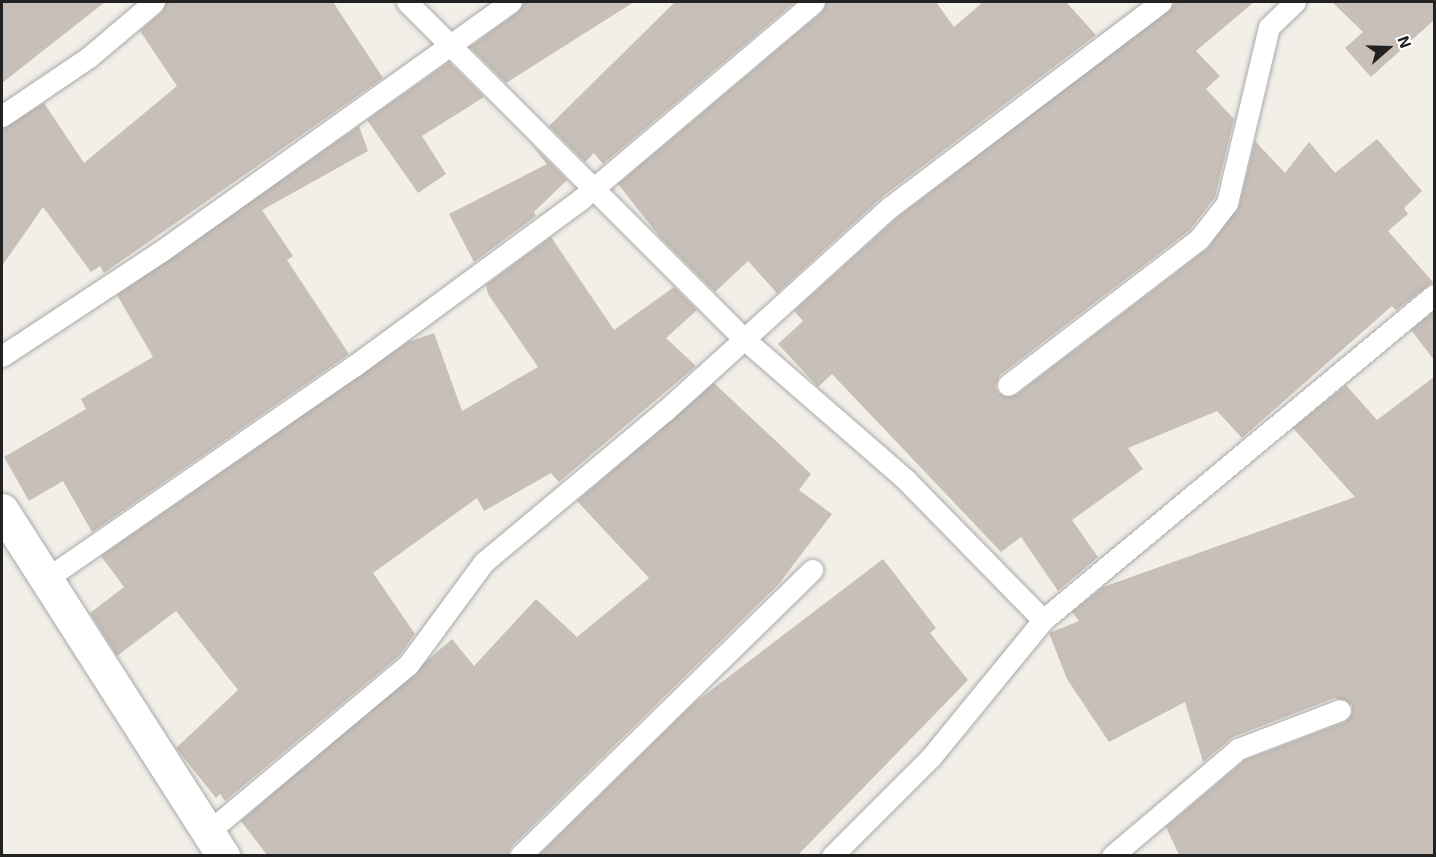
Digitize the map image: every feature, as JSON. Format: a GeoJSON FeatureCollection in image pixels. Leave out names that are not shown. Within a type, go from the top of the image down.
{"type":"FeatureCollection","features":[{"type":"Feature","properties":{"kind":"street"},"geometry":{"type":"LineString","coordinates":[[2,510],[216,844]]}},
{"type":"Feature","properties":{"kind":"lane"},"geometry":{"type":"LineString","coordinates":[[2,116],[89,57],[154,2]]}},
{"type":"Feature","properties":{"kind":"lane"},"geometry":{"type":"LineString","coordinates":[[407,2],[744,339],[906,480],[1043,620]]}},
{"type":"Feature","properties":{"kind":"lane"},"geometry":{"type":"LineString","coordinates":[[2,356],[160,252],[511,2]]}},
{"type":"Feature","properties":{"kind":"lane"},"geometry":{"type":"LineString","coordinates":[[46,579],[354,366],[592,189],[814,2]]}},
{"type":"Feature","properties":{"kind":"lane"},"geometry":{"type":"LineString","coordinates":[[216,844],[408,665],[484,562],[666,410],[890,207],[1161,2]]}},
{"type":"Feature","properties":{"kind":"lane"},"geometry":{"type":"LineString","coordinates":[[1008,385],[1199,239],[1227,203],[1269,27],[1295,2]]}},
{"type":"Feature","properties":{"kind":"lane"},"geometry":{"type":"LineString","coordinates":[[831,855],[931,757],[1043,620],[1434,295]]}},
{"type":"Feature","properties":{"kind":"lane"},"geometry":{"type":"LineString","coordinates":[[520,855],[812,570]]}},
{"type":"Feature","properties":{"kind":"lane"},"geometry":{"type":"LineString","coordinates":[[1112,855],[1238,749],[1340,710]]}},
{"type":"Feature","properties":{"kind":"building"},"geometry":{"type":"Polygon","coordinates":[[[2,2],[105,2],[2,83],[2,2]]]}},
{"type":"Feature","properties":{"kind":"building"},"geometry":{"type":"Polygon","coordinates":[[[166,2],[333,2],[383,78],[104,273],[100,266],[91,272],[43,207],[2,266],[2,129],[44,103],[84,163],[177,86],[140,31],[162,12],[166,2]]]}},
{"type":"Feature","properties":{"kind":"building"},"geometry":{"type":"Polygon","coordinates":[[[524,2],[634,2],[506,83],[470,47],[518,12],[524,2]]]}},
{"type":"Feature","properties":{"kind":"building"},"geometry":{"type":"Polygon","coordinates":[[[675,2],[795,2],[603,164],[594,153],[585,162],[549,126],[675,2]]]}},
{"type":"Feature","properties":{"kind":"building"},"geometry":{"type":"Polygon","coordinates":[[[826,2],[936,2],[954,27],[983,2],[1066,2],[1096,35],[882,197],[777,293],[748,261],[715,292],[659,236],[618,184],[822,12],[826,2]]]}},
{"type":"Feature","properties":{"kind":"building"},"geometry":{"type":"Polygon","coordinates":[[[1177,2],[1254,2],[1196,51],[1220,76],[1206,89],[1234,119],[1215,197],[1190,230],[1000,375],[995,386],[998,393],[1016,395],[1207,249],[1239,206],[1255,141],[1285,173],[1309,142],[1335,173],[1377,139],[1422,191],[1404,208],[1408,214],[1388,231],[1433,282],[1396,310],[1392,306],[1242,438],[1217,411],[1128,448],[1143,469],[1072,520],[1098,557],[1058,591],[1021,537],[1001,552],[832,374],[818,387],[778,344],[803,321],[794,311],[898,217],[1177,2]]]}},
{"type":"Feature","properties":{"kind":"building"},"geometry":{"type":"Polygon","coordinates":[[[1332,2],[1434,2],[1434,20],[1371,77],[1345,48],[1363,32],[1332,2]]]}},
{"type":"Feature","properties":{"kind":"building"},"geometry":{"type":"Polygon","coordinates":[[[449,62],[484,97],[422,136],[446,174],[418,193],[367,120],[449,62]]]}},
{"type":"Feature","properties":{"kind":"building"},"geometry":{"type":"Polygon","coordinates":[[[359,126],[368,151],[262,210],[293,256],[287,260],[349,354],[92,532],[63,481],[29,501],[4,457],[86,409],[81,399],[153,357],[117,295],[359,126]]]}},
{"type":"Feature","properties":{"kind":"building"},"geometry":{"type":"Polygon","coordinates":[[[531,144],[567,180],[534,212],[536,216],[474,262],[449,214],[547,164],[531,144]]]}},
{"type":"Feature","properties":{"kind":"building"},"geometry":{"type":"Polygon","coordinates":[[[551,237],[614,330],[674,287],[697,310],[666,338],[696,366],[559,482],[551,473],[484,511],[477,498],[373,573],[415,634],[399,656],[225,801],[220,794],[216,798],[176,748],[238,690],[176,611],[117,656],[90,613],[124,587],[101,556],[408,342],[434,333],[462,411],[538,367],[488,294],[486,285],[551,237]]]}},
{"type":"Feature","properties":{"kind":"building"},"geometry":{"type":"Polygon","coordinates":[[[1434,311],[1434,360],[1411,330],[1434,311]]]}},
{"type":"Feature","properties":{"kind":"building"},"geometry":{"type":"Polygon","coordinates":[[[1434,377],[1434,855],[1179,855],[1166,827],[1245,760],[1345,722],[1352,713],[1352,705],[1335,698],[1233,737],[1203,762],[1185,702],[1109,742],[1067,679],[1049,633],[1079,621],[1072,612],[1103,587],[1355,497],[1293,428],[1346,385],[1377,420],[1434,377]]]}},
{"type":"Feature","properties":{"kind":"building"},"geometry":{"type":"Polygon","coordinates":[[[714,383],[811,474],[799,490],[832,514],[778,585],[511,847],[508,855],[267,855],[241,821],[452,639],[474,666],[536,599],[577,637],[649,578],[577,501],[714,383]]]}},
{"type":"Feature","properties":{"kind":"building"},"geometry":{"type":"Polygon","coordinates":[[[883,559],[936,628],[930,633],[968,680],[798,855],[539,855],[693,704],[883,559]]]}}]}
